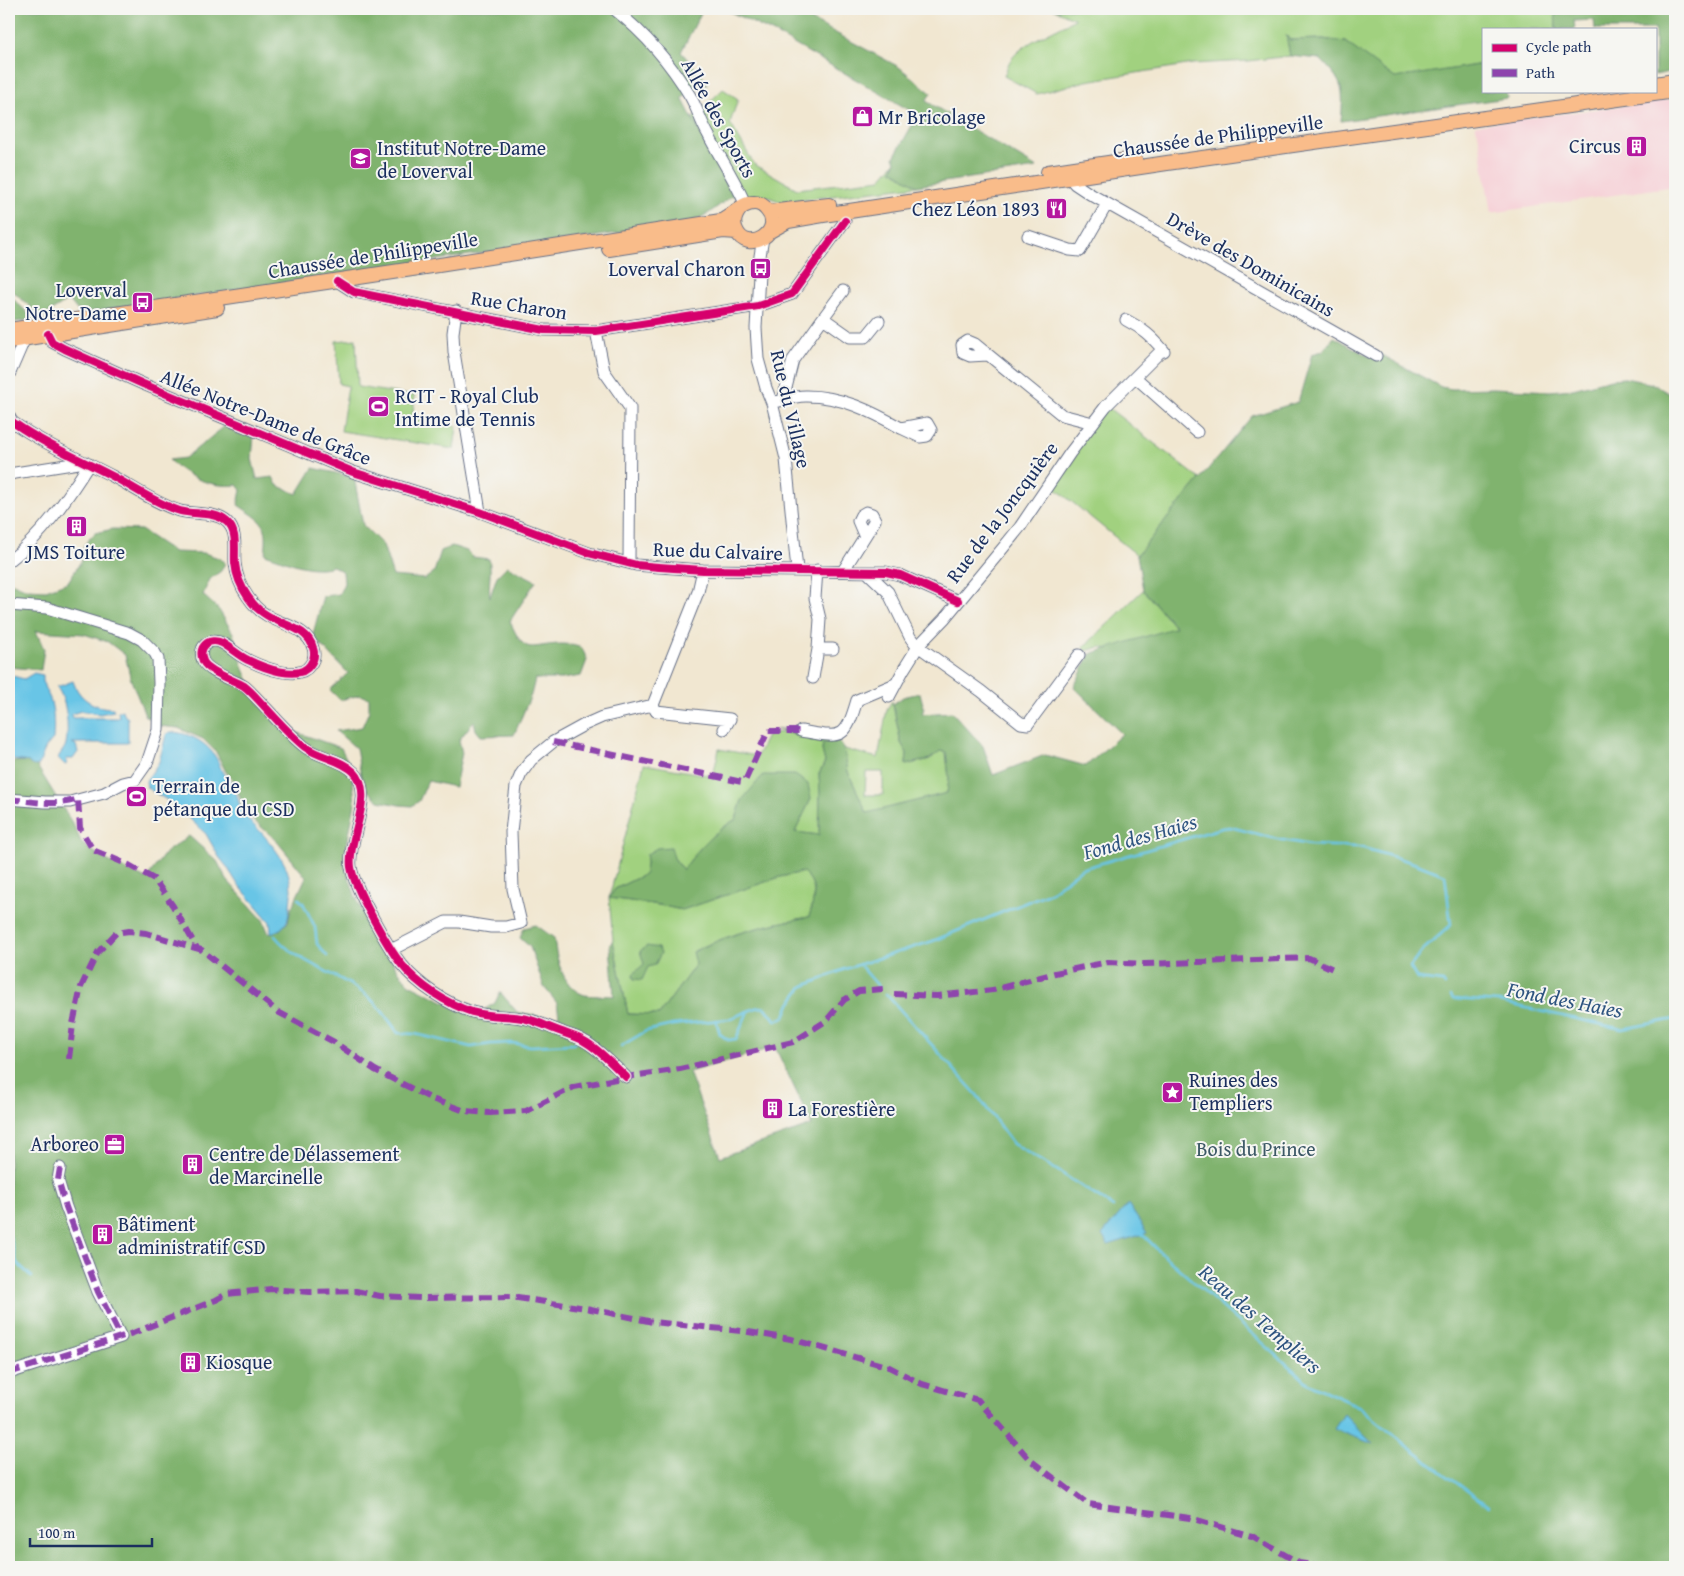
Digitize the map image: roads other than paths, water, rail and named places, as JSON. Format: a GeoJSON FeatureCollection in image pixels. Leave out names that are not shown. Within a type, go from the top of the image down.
{"type":"FeatureCollection","features":[{"type":"Feature","properties":{"kind":"main road"},"geometry":{"type":"LineString","coordinates":[[1656,84],[1675,81]]}},
{"type":"Feature","properties":{"kind":"main road","name":"Chaussée de Philippeville"},"geometry":{"type":"LineString","coordinates":[[761,237],[788,221],[1070,178],[1675,91]]}},
{"type":"Feature","properties":{"kind":"main road","name":"Chaussée de Philippeville"},"geometry":{"type":"LineString","coordinates":[[769,212],[823,206],[1597,92]]}},
{"type":"Feature","properties":{"kind":"main road"},"geometry":{"type":"LineString","coordinates":[[760,204],[769,212],[772,221],[761,237],[743,238],[737,232],[734,218],[744,206],[760,204]]}},
{"type":"Feature","properties":{"kind":"main road","name":"Chaussée de Philippeville"},"geometry":{"type":"LineString","coordinates":[[342,285],[721,221],[744,206]]}},
{"type":"Feature","properties":{"kind":"main road","name":"Chaussée de Philippeville"},"geometry":{"type":"LineString","coordinates":[[9,341],[24,333],[48,329],[723,231],[737,232]]}},
{"type":"Feature","properties":{"kind":"main road","name":"Chaussée de Philippeville"},"geometry":{"type":"LineString","coordinates":[[9,330],[24,333]]}},
{"type":"Feature","properties":{"kind":"street","name":"Allée des Sports"},"geometry":{"type":"LineString","coordinates":[[614,9],[629,21],[658,51],[691,97],[707,133],[743,199],[744,206]]}},
{"type":"Feature","properties":{"kind":"street","name":"Drève des Dominicains"},"geometry":{"type":"LineString","coordinates":[[1070,178],[1075,184],[1108,204],[1376,356]]}},
{"type":"Feature","properties":{"kind":"street"},"geometry":{"type":"LineString","coordinates":[[1028,236],[1070,250],[1080,251],[1108,204]]}},
{"type":"Feature","properties":{"kind":"street","name":"Rue Charon"},"geometry":{"type":"LineString","coordinates":[[342,285],[354,292],[544,330],[596,331],[758,306],[792,294],[846,221]]}},
{"type":"Feature","properties":{"kind":"street","name":"Rue du Village"},"geometry":{"type":"LineString","coordinates":[[761,237],[756,328],[758,359],[766,388],[778,401],[797,570]]}},
{"type":"Feature","properties":{"kind":"street"},"geometry":{"type":"LineString","coordinates":[[778,401],[793,360],[843,291]]}},
{"type":"Feature","properties":{"kind":"street"},"geometry":{"type":"LineString","coordinates":[[456,311],[453,333],[454,352],[480,512]]}},
{"type":"Feature","properties":{"kind":"street"},"geometry":{"type":"LineString","coordinates":[[822,318],[850,338],[866,337],[879,321]]}},
{"type":"Feature","properties":{"kind":"street","name":"Rue de la Joncquière"},"geometry":{"type":"LineString","coordinates":[[919,645],[1020,527],[1070,453],[1106,406],[1160,352],[1164,351],[1152,336],[1126,320]]}},
{"type":"Feature","properties":{"kind":"street","name":"Allée Notre-Dame de Grâce"},"geometry":{"type":"LineString","coordinates":[[48,329],[52,342],[162,392],[344,468],[480,512]]}},
{"type":"Feature","properties":{"kind":"street"},"geometry":{"type":"LineString","coordinates":[[596,331],[604,371],[630,408],[629,563]]}},
{"type":"Feature","properties":{"kind":"street"},"geometry":{"type":"LineString","coordinates":[[9,375],[24,333]]}},
{"type":"Feature","properties":{"kind":"street","name":"Rue de la Joncquière"},"geometry":{"type":"LineString","coordinates":[[987,355],[1062,415],[1093,423]]}},
{"type":"Feature","properties":{"kind":"street"},"geometry":{"type":"LineString","coordinates":[[1134,377],[1198,432]]}},
{"type":"Feature","properties":{"kind":"street"},"geometry":{"type":"LineString","coordinates":[[778,401],[805,396],[835,398],[873,412],[901,428]]}},
{"type":"Feature","properties":{"kind":"street"},"geometry":{"type":"LineString","coordinates":[[9,416],[13,423],[180,511],[220,517],[229,523],[235,541],[237,573],[244,592],[257,608],[267,616],[305,634],[314,650],[314,659],[306,671],[289,674],[249,661],[222,643],[212,640],[206,642],[201,653],[205,665],[247,688],[276,720],[304,746],[347,766],[356,774],[361,783],[363,794],[351,866],[361,893],[391,950],[415,978],[452,1003],[472,1012],[527,1019],[585,1041],[626,1077]]}},
{"type":"Feature","properties":{"kind":"street"},"geometry":{"type":"LineString","coordinates":[[9,474],[87,463]]}},
{"type":"Feature","properties":{"kind":"street"},"geometry":{"type":"LineString","coordinates":[[9,561],[31,542],[73,489],[87,463]]}},
{"type":"Feature","properties":{"kind":"street","name":"Rue du Calvaire"},"geometry":{"type":"LineString","coordinates":[[480,512],[589,553],[629,563],[703,570],[886,572],[900,575],[958,601]]}},
{"type":"Feature","properties":{"kind":"street"},"geometry":{"type":"LineString","coordinates":[[843,572],[864,535]]}},
{"type":"Feature","properties":{"kind":"street"},"geometry":{"type":"LineString","coordinates":[[703,570],[698,592],[654,705],[656,711],[730,719],[724,729]]}},
{"type":"Feature","properties":{"kind":"street"},"geometry":{"type":"LineString","coordinates":[[813,678],[820,619],[815,598],[817,570]]}},
{"type":"Feature","properties":{"kind":"street"},"geometry":{"type":"LineString","coordinates":[[868,572],[888,592],[910,637],[1021,723],[1028,724],[1078,655]]}},
{"type":"Feature","properties":{"kind":"street"},"geometry":{"type":"LineString","coordinates":[[9,605],[47,608],[129,633],[148,646],[158,659],[158,730],[148,763],[135,780],[104,793],[70,802],[9,799]]}},
{"type":"Feature","properties":{"kind":"street"},"geometry":{"type":"LineString","coordinates":[[889,696],[919,645]]}},
{"type":"Feature","properties":{"kind":"street"},"geometry":{"type":"LineString","coordinates":[[818,648],[833,649]]}},
{"type":"Feature","properties":{"kind":"street"},"geometry":{"type":"LineString","coordinates":[[802,731],[838,735],[845,731],[857,700],[895,684]]}},
{"type":"Feature","properties":{"kind":"street"},"geometry":{"type":"LineString","coordinates":[[391,950],[446,922],[506,927],[521,924],[513,889],[511,840],[516,786],[521,774],[530,760],[553,742],[584,725],[602,717],[654,705]]}},
{"type":"Feature","properties":{"kind":"street"},"geometry":{"type":"LineString","coordinates":[[9,1373],[121,1337],[98,1292],[66,1206],[58,1180],[60,1168]]}},
{"type":"Feature","properties":{"kind":"water"},"geometry":{"type":"Polygon","coordinates":[[[34,673],[43,675],[44,687],[52,707],[54,725],[53,739],[46,748],[39,765],[34,766],[29,762],[9,759],[9,675],[24,679],[34,673]]]}},
{"type":"Feature","properties":{"kind":"water"},"geometry":{"type":"Polygon","coordinates":[[[73,681],[79,693],[88,701],[106,708],[113,708],[114,711],[100,714],[81,711],[72,714],[73,718],[118,718],[118,712],[122,710],[128,718],[128,743],[72,743],[76,745],[78,752],[73,759],[66,759],[67,764],[65,765],[58,758],[65,748],[67,730],[63,700],[57,687],[73,681]]]}},
{"type":"Feature","properties":{"kind":"water"},"geometry":{"type":"Polygon","coordinates":[[[169,732],[176,732],[195,738],[211,751],[223,773],[235,789],[240,807],[249,821],[268,840],[285,865],[291,893],[289,915],[285,925],[274,933],[271,933],[270,922],[237,883],[206,834],[189,818],[181,814],[172,803],[147,788],[146,781],[159,762],[166,735],[169,732]]]}},
{"type":"Feature","properties":{"kind":"water"},"geometry":{"type":"Polygon","coordinates":[[[1128,1204],[1147,1233],[1108,1245],[1102,1235],[1128,1204]]]}},
{"type":"Feature","properties":{"kind":"water"},"geometry":{"type":"Polygon","coordinates":[[[1344,1414],[1373,1444],[1334,1429],[1344,1414]]]}},
{"type":"Feature","properties":{"kind":"waterway","name":"Fond des Haies"},"geometry":{"type":"LineString","coordinates":[[621,1046],[646,1031],[673,1025],[729,1019],[759,1007],[766,1008],[776,1021],[785,1016],[790,1004],[802,987],[845,969],[933,941],[1051,892],[1081,869],[1230,827],[1310,845],[1360,847],[1411,862],[1445,875],[1451,925],[1422,951],[1410,967],[1417,979],[1443,982],[1445,985]]}},
{"type":"Feature","properties":{"kind":"waterway"},"geometry":{"type":"LineString","coordinates":[[299,899],[315,927],[317,944],[327,956]]}},
{"type":"Feature","properties":{"kind":"waterway","name":"Fond des Haies"},"geometry":{"type":"LineString","coordinates":[[275,936],[293,953],[365,994],[381,1010],[398,1033],[415,1034],[471,1047],[512,1043],[530,1046],[573,1044],[576,1041]]}},
{"type":"Feature","properties":{"kind":"waterway","name":"Reau des Templiers"},"geometry":{"type":"LineString","coordinates":[[859,964],[879,987]]}},
{"type":"Feature","properties":{"kind":"waterway","name":"Reau des Templiers"},"geometry":{"type":"LineString","coordinates":[[886,994],[977,1095],[1013,1144],[1113,1207]]}},
{"type":"Feature","properties":{"kind":"waterway","name":"Fond des Haies"},"geometry":{"type":"LineString","coordinates":[[1451,996],[1453,999],[1499,1002],[1622,1029],[1675,1019]]}},
{"type":"Feature","properties":{"kind":"waterway"},"geometry":{"type":"LineString","coordinates":[[716,1020],[720,1034],[728,1040],[736,1039],[748,1011]]}},
{"type":"Feature","properties":{"kind":"waterway","name":"Reau des Templiers"},"geometry":{"type":"LineString","coordinates":[[1141,1233],[1161,1253],[1308,1383],[1360,1407],[1408,1447],[1488,1506]]}},
{"type":"Feature","properties":{"kind":"waterway"},"geometry":{"type":"LineString","coordinates":[[9,1234],[17,1263],[32,1277]]}},
{"type":"Feature","properties":{"kind":"place","name":"Mr Bricolage"},"geometry":{"type":"Point","coordinates":[862,117]}},
{"type":"Feature","properties":{"kind":"place","name":"Circus"},"geometry":{"type":"Point","coordinates":[1637,146]}},
{"type":"Feature","properties":{"kind":"place","name":"Institut Notre-Dame de Loverval"},"geometry":{"type":"Point","coordinates":[361,159]}},
{"type":"Feature","properties":{"kind":"place","name":"Chez Léon 1893"},"geometry":{"type":"Point","coordinates":[1056,209]}},
{"type":"Feature","properties":{"kind":"place","name":"Loverval Charon"},"geometry":{"type":"Point","coordinates":[761,269]}},
{"type":"Feature","properties":{"kind":"place","name":"Loverval Notre-Dame"},"geometry":{"type":"Point","coordinates":[143,302]}},
{"type":"Feature","properties":{"kind":"place","name":"RCIT - Royal Club Intime de Tennis"},"geometry":{"type":"Point","coordinates":[379,407]}},
{"type":"Feature","properties":{"kind":"place","name":"JMS Toiture"},"geometry":{"type":"Point","coordinates":[76,526]}},
{"type":"Feature","properties":{"kind":"place","name":"Terrain de pétanque du CSD"},"geometry":{"type":"Point","coordinates":[137,797]}},
{"type":"Feature","properties":{"kind":"place","name":"Ruines des Templiers"},"geometry":{"type":"Point","coordinates":[1173,1092]}},
{"type":"Feature","properties":{"kind":"place","name":"La Forestière"},"geometry":{"type":"Point","coordinates":[772,1109]}},
{"type":"Feature","properties":{"kind":"place","name":"Arboreo"},"geometry":{"type":"Point","coordinates":[115,1144]}},
{"type":"Feature","properties":{"kind":"place","name":"Centre de Délassement de Marcinelle"},"geometry":{"type":"Point","coordinates":[193,1165]}},
{"type":"Feature","properties":{"kind":"place","name":"Bâtiment administratif CSD"},"geometry":{"type":"Point","coordinates":[102,1235]}},
{"type":"Feature","properties":{"kind":"place","name":"Kiosque"},"geometry":{"type":"Point","coordinates":[190,1362]}},
{"type":"Feature","properties":{"kind":"park label","name":"Bois du Prince"},"geometry":{"type":"Point","coordinates":[1256,1149]}}]}
